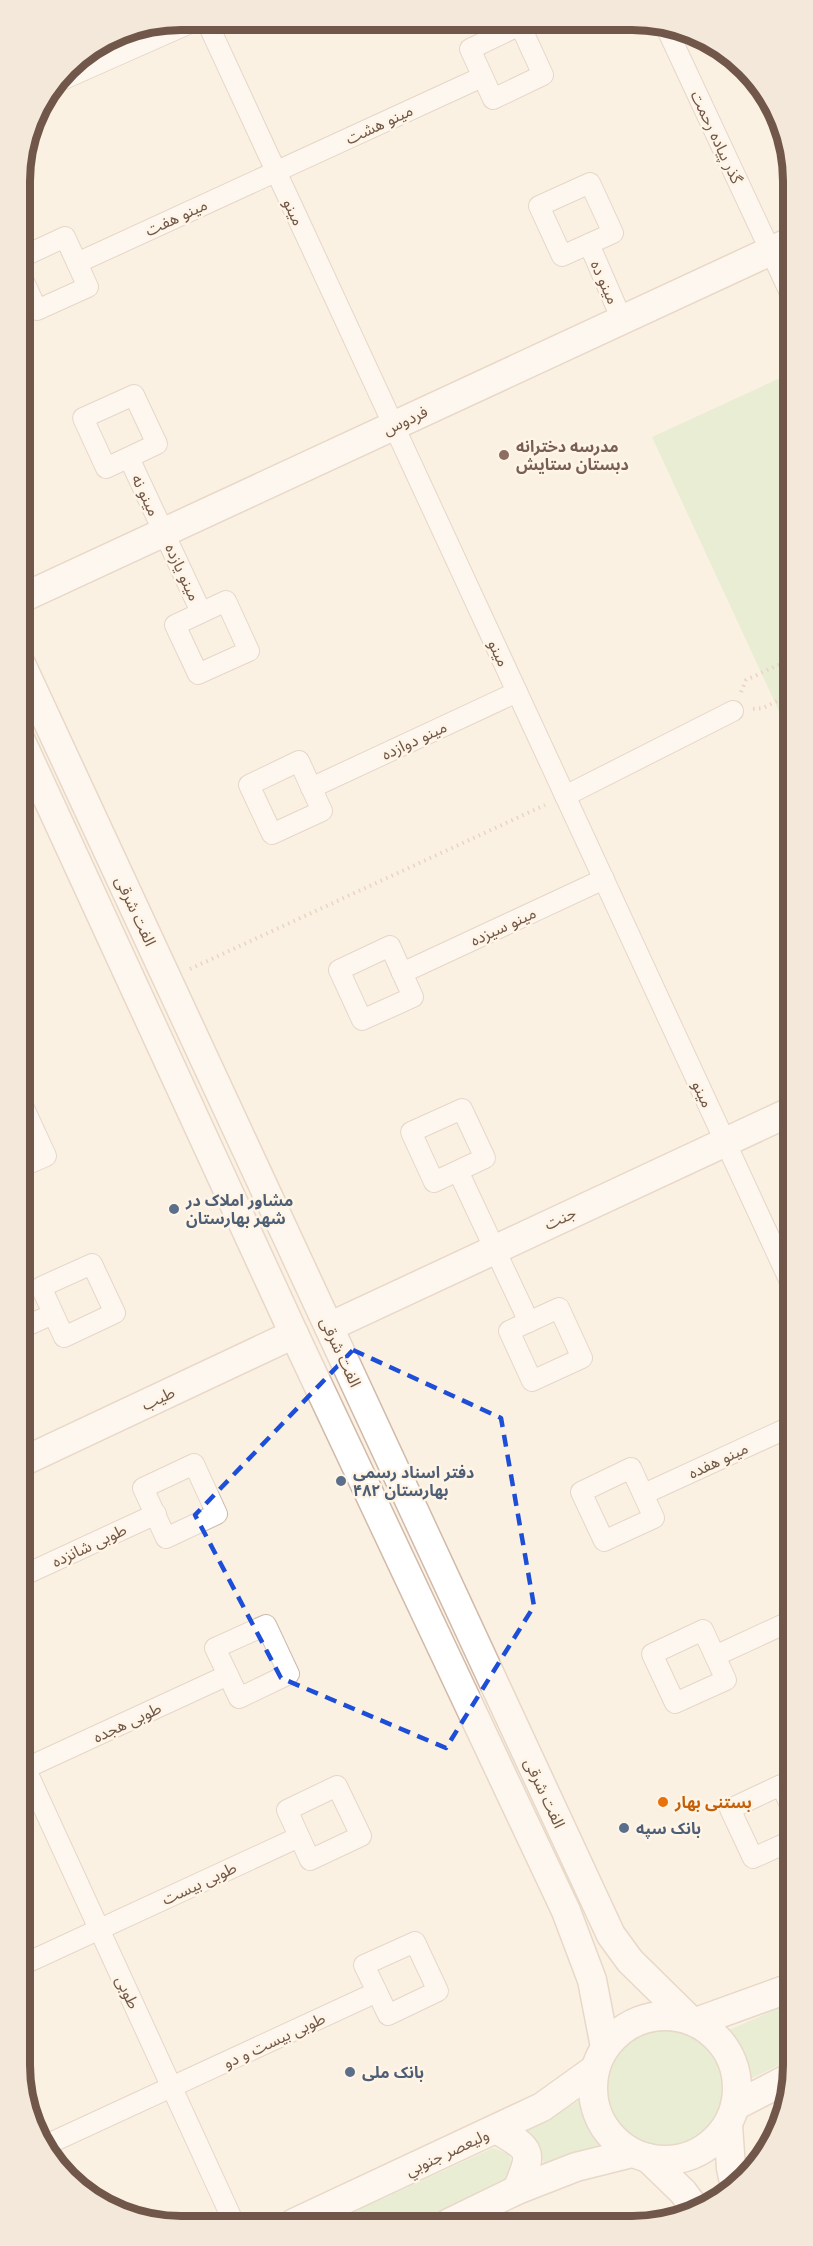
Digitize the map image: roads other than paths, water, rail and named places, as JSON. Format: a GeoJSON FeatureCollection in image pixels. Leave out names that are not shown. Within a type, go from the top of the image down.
{"type":"FeatureCollection","features":[{"type":"Feature","properties":{"kind":"main road","name":"فردوس"},"geometry":{"type":"LineString","coordinates":[[30,595],[780,247]]}},
{"type":"Feature","properties":{"kind":"main road","name":"الفت شرقی"},"geometry":{"type":"LineString","coordinates":[[30,683],[611,1935],[630,1961],[693,2021]]}},
{"type":"Feature","properties":{"kind":"main road","name":"الفت شرقی"},"geometry":{"type":"LineString","coordinates":[[30,761],[294,1334],[566,1911],[592,1980],[600,2058]]}},
{"type":"Feature","properties":{"kind":"main road","name":"جنت"},"geometry":{"type":"LineString","coordinates":[[329,1326],[783,1115]]}},
{"type":"Feature","properties":{"kind":"main road","name":"طیب"},"geometry":{"type":"LineString","coordinates":[[30,1458],[294,1334]]}},
{"type":"Feature","properties":{"kind":"main road"},"geometry":{"type":"LineString","coordinates":[[693,2021],[783,1991]]}},
{"type":"Feature","properties":{"kind":"main road"},"geometry":{"type":"LineString","coordinates":[[692,2204],[683,2192],[640,2155],[616,2141],[603,2126],[596,2108],[593,2089],[600,2058],[618,2033],[634,2022],[652,2016],[671,2016],[693,2021],[712,2033],[726,2048],[734,2066],[738,2086],[731,2116],[734,2177]]}},
{"type":"Feature","properties":{"kind":"main road","name":"وليعصر جنوبي"},"geometry":{"type":"LineString","coordinates":[[309,2216],[542,2107],[600,2058]]}},
{"type":"Feature","properties":{"kind":"main road"},"geometry":{"type":"LineString","coordinates":[[463,2216],[517,2190],[576,2167],[640,2155],[666,2161],[684,2158],[701,2151],[716,2140],[731,2116],[782,2083]]}},
{"type":"Feature","properties":{"kind":"main road"},"geometry":{"type":"LineString","coordinates":[[496,2129],[518,2142],[527,2152],[528,2163],[517,2190]]}},
{"type":"Feature","properties":{"kind":"street"},"geometry":{"type":"LineString","coordinates":[[73,75],[174,30]]}},
{"type":"Feature","properties":{"kind":"street","name":"مینو"},"geometry":{"type":"LineString","coordinates":[[211,30],[783,1267]]}},
{"type":"Feature","properties":{"kind":"street","name":"گذر پیاده رحمت"},"geometry":{"type":"LineString","coordinates":[[670,35],[780,247]]}},
{"type":"Feature","properties":{"kind":"street","name":"مینو هشت"},"geometry":{"type":"LineString","coordinates":[[276,171],[482,77]]}},
{"type":"Feature","properties":{"kind":"street","name":"مینو هفت"},"geometry":{"type":"LineString","coordinates":[[77,264],[276,171]]}},
{"type":"Feature","properties":{"kind":"street"},"geometry":{"type":"LineString","coordinates":[[30,253],[65,237],[88,287],[37,310],[30,295]]}},
{"type":"Feature","properties":{"kind":"street","name":"مینو ده"},"geometry":{"type":"LineString","coordinates":[[589,244],[622,320]]}},
{"type":"Feature","properties":{"kind":"street","name":"مینو نه"},"geometry":{"type":"LineString","coordinates":[[129,458],[164,532]]}},
{"type":"Feature","properties":{"kind":"street","name":"مینو یازده"},"geometry":{"type":"LineString","coordinates":[[164,532],[201,612]]}},
{"type":"Feature","properties":{"kind":"street","name":"مینو دوازده"},"geometry":{"type":"LineString","coordinates":[[311,788],[517,692]]}},
{"type":"Feature","properties":{"kind":"street"},"geometry":{"type":"LineString","coordinates":[[565,796],[734,711]]}},
{"type":"Feature","properties":{"kind":"street","name":"مینو سیزده"},"geometry":{"type":"LineString","coordinates":[[402,973],[604,879]]}},
{"type":"Feature","properties":{"kind":"street"},"geometry":{"type":"LineString","coordinates":[[30,1121],[46,1156],[30,1163]]}},
{"type":"Feature","properties":{"kind":"street"},"geometry":{"type":"LineString","coordinates":[[458,1171],[530,1322]]}},
{"type":"Feature","properties":{"kind":"street"},"geometry":{"type":"LineString","coordinates":[[30,1324],[53,1314]]}},
{"type":"Feature","properties":{"kind":"street","name":"مینو هفده"},"geometry":{"type":"LineString","coordinates":[[644,1494],[783,1430]]}},
{"type":"Feature","properties":{"kind":"street","name":"طوبی شانزده"},"geometry":{"type":"LineString","coordinates":[[30,1572],[156,1514]]}},
{"type":"Feature","properties":{"kind":"street"},"geometry":{"type":"LineString","coordinates":[[715,1656],[783,1624]]}},
{"type":"Feature","properties":{"kind":"street","name":"طوبی هجده"},"geometry":{"type":"LineString","coordinates":[[30,1764],[228,1675]]}},
{"type":"Feature","properties":{"kind":"street","name":"طوبی"},"geometry":{"type":"LineString","coordinates":[[30,1782],[231,2216]]}},
{"type":"Feature","properties":{"kind":"street"},"geometry":{"type":"LineString","coordinates":[[783,1789],[781,1785],[730,1809],[753,1858],[783,1844]]}},
{"type":"Feature","properties":{"kind":"street","name":"طوبی بیست"},"geometry":{"type":"LineString","coordinates":[[30,1961],[299,1837]]}},
{"type":"Feature","properties":{"kind":"street","name":"طوبی بیست و دو"},"geometry":{"type":"LineString","coordinates":[[51,2143],[377,1992]]}},
{"type":"Feature","properties":{"kind":"place","name":"مدرسه دخترانه دبستان ستایش"},"geometry":{"type":"Point","coordinates":[504,455]}},
{"type":"Feature","properties":{"kind":"place","name":"مشاور املاک در شهر بهارستان"},"geometry":{"type":"Point","coordinates":[174,1209]}},
{"type":"Feature","properties":{"kind":"place","name":"دفتر اسناد رسمی ۴۸۲ بهارستان"},"geometry":{"type":"Point","coordinates":[341,1481]}},
{"type":"Feature","properties":{"kind":"place","name":"بستنی بهار"},"geometry":{"type":"Point","coordinates":[663,1802]}},
{"type":"Feature","properties":{"kind":"place","name":"بانک سپه"},"geometry":{"type":"Point","coordinates":[624,1828]}},
{"type":"Feature","properties":{"kind":"place","name":"بانک ملی"},"geometry":{"type":"Point","coordinates":[350,2072]}}]}
